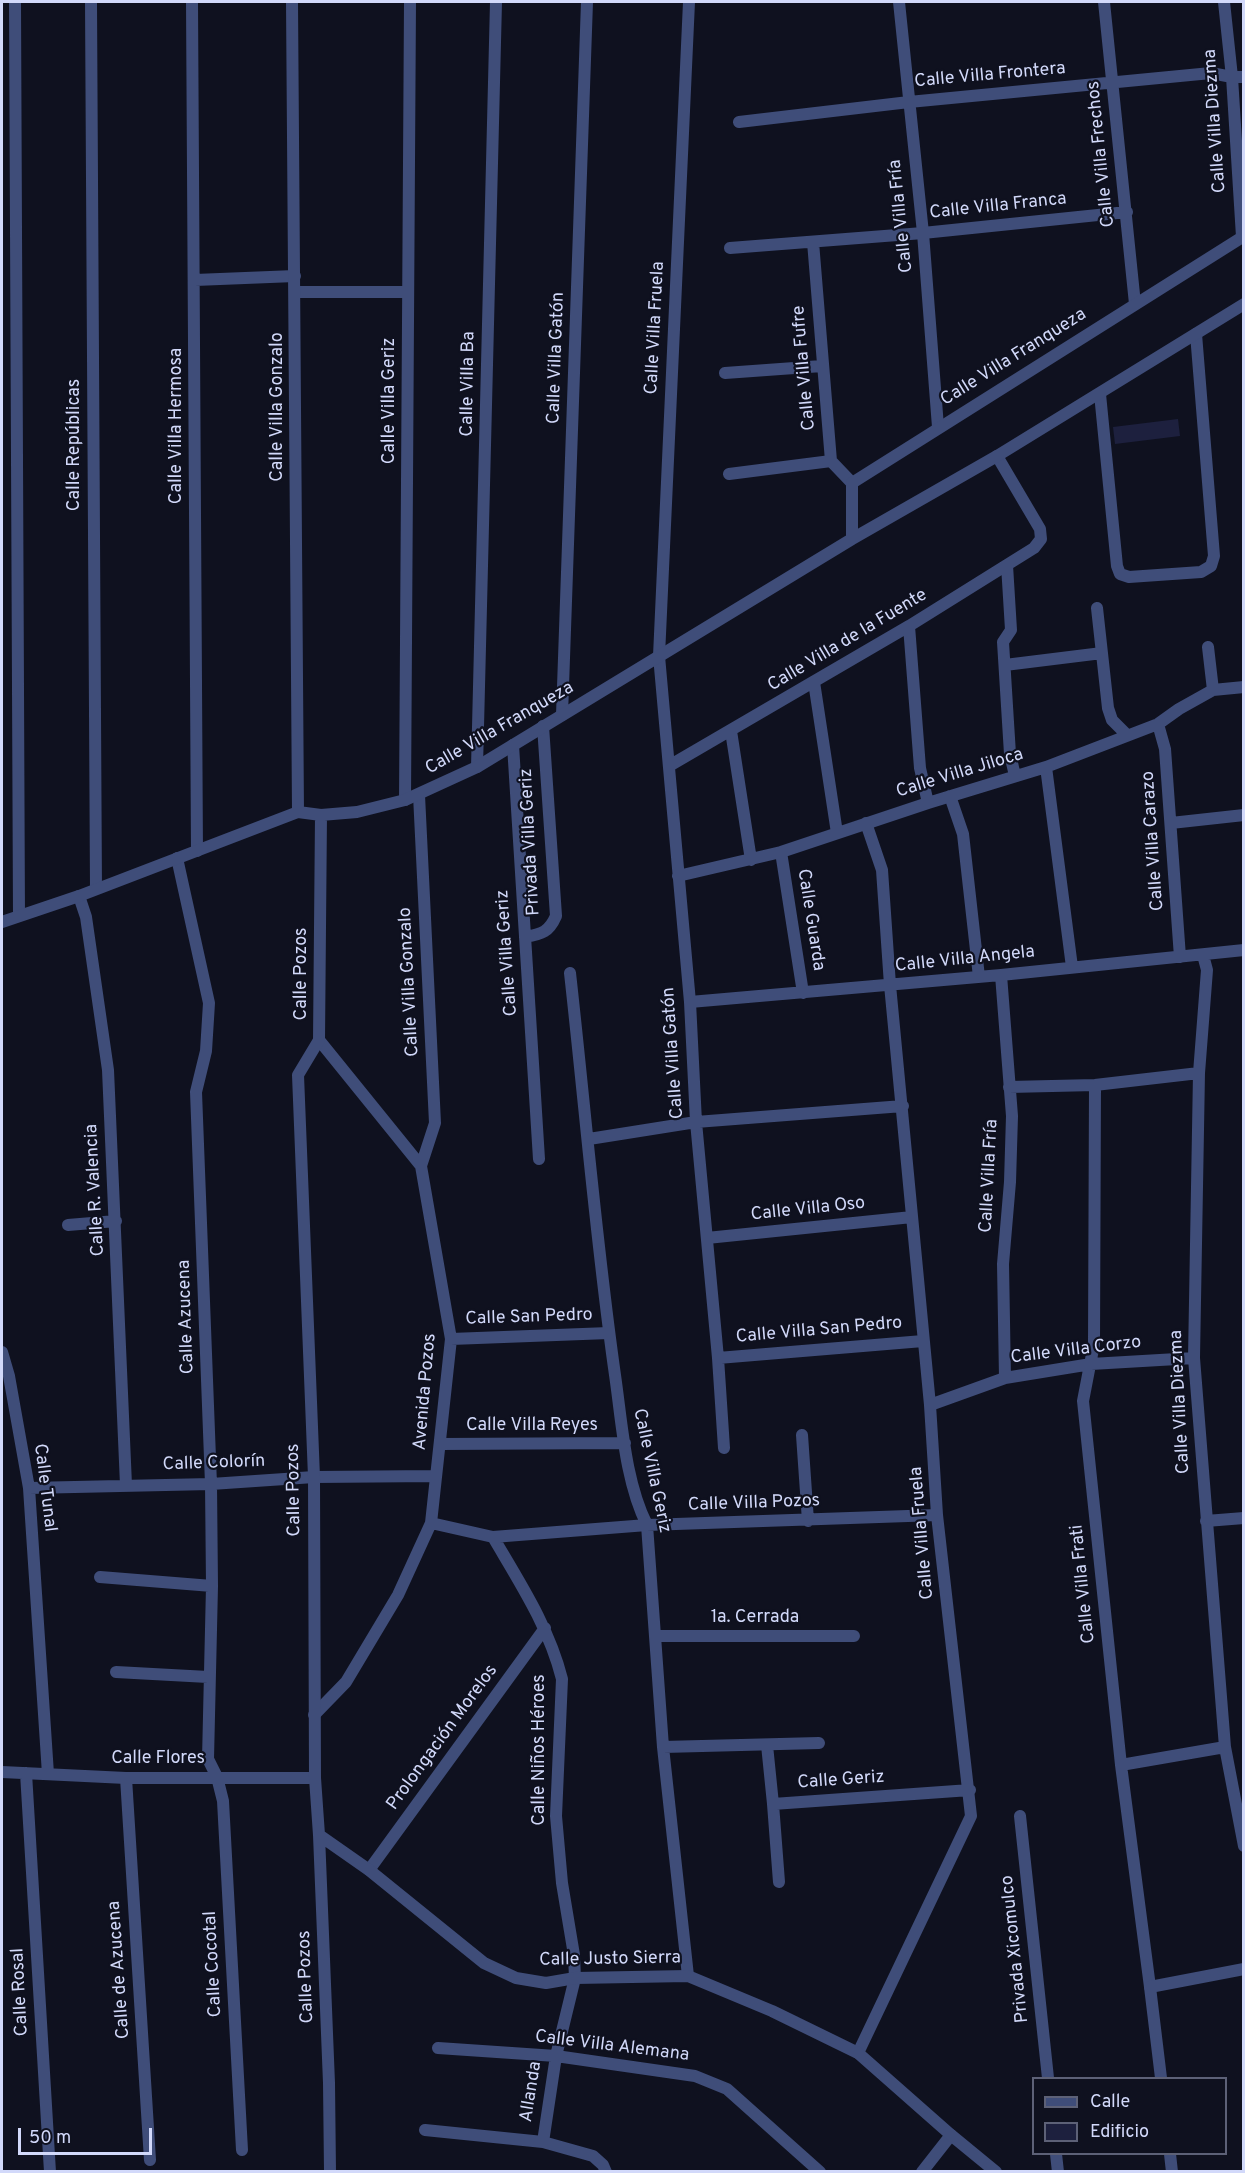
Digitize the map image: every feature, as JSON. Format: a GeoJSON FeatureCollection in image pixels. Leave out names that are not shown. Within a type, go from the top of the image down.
{"type":"FeatureCollection","features":[{"type":"Feature","properties":{"kind":"street"},"geometry":{"type":"LineString","coordinates":[[15,2],[19,915]]}},
{"type":"Feature","properties":{"kind":"street","name":"Calle Repúblicas"},"geometry":{"type":"LineString","coordinates":[[91,2],[96,888]]}},
{"type":"Feature","properties":{"kind":"street","name":"Calle Villa Hermosa"},"geometry":{"type":"LineString","coordinates":[[192,2],[197,851]]}},
{"type":"Feature","properties":{"kind":"street","name":"Calle Villa Gonzalo"},"geometry":{"type":"LineString","coordinates":[[292,2],[296,292],[298,812]]}},
{"type":"Feature","properties":{"kind":"street","name":"Calle Villa Geriz"},"geometry":{"type":"LineString","coordinates":[[405,800],[410,2]]}},
{"type":"Feature","properties":{"kind":"street","name":"Calle Villa Ba"},"geometry":{"type":"LineString","coordinates":[[477,767],[496,2]]}},
{"type":"Feature","properties":{"kind":"street","name":"Calle Villa Gatón"},"geometry":{"type":"LineString","coordinates":[[562,715],[587,2]]}},
{"type":"Feature","properties":{"kind":"street","name":"Calle Villa Fruela"},"geometry":{"type":"LineString","coordinates":[[659,656],[689,2]]}},
{"type":"Feature","properties":{"kind":"street","name":"Calle Villa Fría"},"geometry":{"type":"LineString","coordinates":[[899,2],[923,233],[938,427]]}},
{"type":"Feature","properties":{"kind":"street","name":"Calle Villa Frechos"},"geometry":{"type":"LineString","coordinates":[[1104,2],[1135,303]]}},
{"type":"Feature","properties":{"kind":"street","name":"Calle Villa Diezma"},"geometry":{"type":"LineString","coordinates":[[1224,2],[1238,77],[1243,237]]}},
{"type":"Feature","properties":{"kind":"street","name":"Calle Villa Frontera"},"geometry":{"type":"LineString","coordinates":[[739,122],[909,102],[1211,73],[1238,77]]}},
{"type":"Feature","properties":{"kind":"street","name":"Calle Villa Franca"},"geometry":{"type":"LineString","coordinates":[[730,248],[923,233],[1127,212]]}},
{"type":"Feature","properties":{"kind":"street","name":"Calle Villa Franqueza"},"geometry":{"type":"LineString","coordinates":[[852,483],[1243,237]]}},
{"type":"Feature","properties":{"kind":"street","name":"Calle Villa Fufre"},"geometry":{"type":"LineString","coordinates":[[813,242],[831,461]]}},
{"type":"Feature","properties":{"kind":"street"},"geometry":{"type":"LineString","coordinates":[[195,280],[295,276]]}},
{"type":"Feature","properties":{"kind":"street"},"geometry":{"type":"LineString","coordinates":[[296,292],[408,292]]}},
{"type":"Feature","properties":{"kind":"street","name":"Calle Villa Franqueza"},"geometry":{"type":"LineString","coordinates":[[2,922],[79,896],[298,812],[321,815],[357,812],[405,800],[477,767],[852,539],[998,456],[1244,304]]}},
{"type":"Feature","properties":{"kind":"street"},"geometry":{"type":"LineString","coordinates":[[1100,394],[1117,566],[1120,574],[1129,577],[1201,572],[1212,566],[1214,556],[1196,334]]}},
{"type":"Feature","properties":{"kind":"street"},"geometry":{"type":"LineString","coordinates":[[725,373],[822,366]]}},
{"type":"Feature","properties":{"kind":"street","name":"Calle Villa de la Fuente"},"geometry":{"type":"LineString","coordinates":[[669,766],[909,626],[1034,548],[1041,539],[1040,529],[998,456]]}},
{"type":"Feature","properties":{"kind":"street"},"geometry":{"type":"LineString","coordinates":[[729,474],[831,461],[852,483],[852,539]]}},
{"type":"Feature","properties":{"kind":"street"},"geometry":{"type":"LineString","coordinates":[[1007,565],[1011,630],[1003,642],[1010,754],[1015,776]]}},
{"type":"Feature","properties":{"kind":"street"},"geometry":{"type":"LineString","coordinates":[[1097,608],[1108,708],[1112,720],[1127,735]]}},
{"type":"Feature","properties":{"kind":"street"},"geometry":{"type":"LineString","coordinates":[[909,626],[920,768],[928,803]]}},
{"type":"Feature","properties":{"kind":"street"},"geometry":{"type":"LineString","coordinates":[[1208,647],[1213,690]]}},
{"type":"Feature","properties":{"kind":"street"},"geometry":{"type":"LineString","coordinates":[[1005,665],[1102,653]]}},
{"type":"Feature","properties":{"kind":"street","name":"Calle Villa Gatón"},"geometry":{"type":"LineString","coordinates":[[659,656],[690,1002],[696,1122],[724,1448]]}},
{"type":"Feature","properties":{"kind":"street"},"geometry":{"type":"LineString","coordinates":[[814,682],[837,833]]}},
{"type":"Feature","properties":{"kind":"street","name":"Calle Villa Jiloca"},"geometry":{"type":"LineString","coordinates":[[678,876],[781,852],[1046,767],[1158,724],[1179,708],[1213,690],[1244,687]]}},
{"type":"Feature","properties":{"kind":"street","name":"Calle Villa Carazo"},"geometry":{"type":"LineString","coordinates":[[1158,724],[1165,749],[1180,957]]}},
{"type":"Feature","properties":{"kind":"street","name":"Privada Villa Geriz"},"geometry":{"type":"LineString","coordinates":[[525,937],[542,934],[550,928],[556,916],[543,726]]}},
{"type":"Feature","properties":{"kind":"street"},"geometry":{"type":"LineString","coordinates":[[731,731],[751,860]]}},
{"type":"Feature","properties":{"kind":"street","name":"Calle Villa Geriz"},"geometry":{"type":"LineString","coordinates":[[513,745],[539,1159]]}},
{"type":"Feature","properties":{"kind":"street"},"geometry":{"type":"LineString","coordinates":[[1046,767],[1072,967]]}},
{"type":"Feature","properties":{"kind":"street","name":"Calle Villa Gonzalo"},"geometry":{"type":"LineString","coordinates":[[419,795],[435,1123],[422,1166]]}},
{"type":"Feature","properties":{"kind":"street"},"geometry":{"type":"LineString","coordinates":[[950,796],[963,834],[979,978]]}},
{"type":"Feature","properties":{"kind":"street","name":"Calle Pozos"},"geometry":{"type":"LineString","coordinates":[[321,815],[320,1040],[298,1075],[314,1477],[315,1778],[320,1835],[330,2084],[330,2172]]}},
{"type":"Feature","properties":{"kind":"street"},"geometry":{"type":"LineString","coordinates":[[1171,823],[1244,815]]}},
{"type":"Feature","properties":{"kind":"street","name":"Calle Villa Fruela"},"geometry":{"type":"LineString","coordinates":[[858,2053],[971,1816],[937,1515],[930,1405],[890,985],[882,870],[866,823]]}},
{"type":"Feature","properties":{"kind":"street","name":"Calle Guarda"},"geometry":{"type":"LineString","coordinates":[[781,852],[803,993]]}},
{"type":"Feature","properties":{"kind":"street","name":"Calle Azucena"},"geometry":{"type":"LineString","coordinates":[[177,858],[209,1003],[206,1051],[196,1092],[211,1484],[212,1586],[208,1677],[208,1759],[216,1777]]}},
{"type":"Feature","properties":{"kind":"street","name":"Calle R. Valencia"},"geometry":{"type":"LineString","coordinates":[[79,896],[86,916],[108,1070],[126,1485]]}},
{"type":"Feature","properties":{"kind":"street","name":"Calle Villa Angela"},"geometry":{"type":"LineString","coordinates":[[690,1002],[979,978],[1244,950]]}},
{"type":"Feature","properties":{"kind":"street","name":"Calle Villa Diezma"},"geometry":{"type":"LineString","coordinates":[[1203,955],[1207,970],[1199,1073],[1194,1358],[1225,1747],[1244,1846]]}},
{"type":"Feature","properties":{"kind":"street","name":"Calle Villa Geriz"},"geometry":{"type":"LineString","coordinates":[[570,973],[609,1333],[637,1506],[647,1525],[663,1747],[688,1976]]}},
{"type":"Feature","properties":{"kind":"street","name":"Calle Villa Fría"},"geometry":{"type":"LineString","coordinates":[[1001,975],[1012,1116],[1010,1182],[1003,1264],[1005,1378]]}},
{"type":"Feature","properties":{"kind":"street","name":"Avenida Pozos"},"geometry":{"type":"LineString","coordinates":[[314,1715],[346,1682],[398,1595],[431,1523],[451,1338],[422,1166],[320,1040]]}},
{"type":"Feature","properties":{"kind":"street"},"geometry":{"type":"LineString","coordinates":[[1009,1087],[1095,1084],[1199,1073]]}},
{"type":"Feature","properties":{"kind":"street","name":"Calle Villa Frati"},"geometry":{"type":"LineString","coordinates":[[1095,1084],[1094,1344],[1083,1401],[1121,1766],[1161,2077]]}},
{"type":"Feature","properties":{"kind":"street"},"geometry":{"type":"LineString","coordinates":[[589,1139],[696,1122],[903,1107]]}},
{"type":"Feature","properties":{"kind":"street","name":"Calle Villa Oso"},"geometry":{"type":"LineString","coordinates":[[707,1238],[912,1217]]}},
{"type":"Feature","properties":{"kind":"street"},"geometry":{"type":"LineString","coordinates":[[68,1225],[116,1221]]}},
{"type":"Feature","properties":{"kind":"street","name":"Calle San Pedro"},"geometry":{"type":"LineString","coordinates":[[451,1338],[609,1333]]}},
{"type":"Feature","properties":{"kind":"street","name":"Calle Villa San Pedro"},"geometry":{"type":"LineString","coordinates":[[718,1358],[923,1341]]}},
{"type":"Feature","properties":{"kind":"street","name":"Calle Tunal"},"geometry":{"type":"LineString","coordinates":[[2,1352],[9,1376],[29,1488],[48,1774]]}},
{"type":"Feature","properties":{"kind":"street","name":"Calle Villa Corzo"},"geometry":{"type":"LineString","coordinates":[[930,1405],[1005,1378],[1091,1364],[1194,1358]]}},
{"type":"Feature","properties":{"kind":"street"},"geometry":{"type":"LineString","coordinates":[[802,1435],[808,1521]]}},
{"type":"Feature","properties":{"kind":"street","name":"Calle Villa Reyes"},"geometry":{"type":"LineString","coordinates":[[440,1444],[625,1443]]}},
{"type":"Feature","properties":{"kind":"street","name":"Calle Colorín"},"geometry":{"type":"LineString","coordinates":[[29,1488],[211,1484],[314,1477],[436,1476]]}},
{"type":"Feature","properties":{"kind":"street","name":"Calle Villa Pozos"},"geometry":{"type":"LineString","coordinates":[[431,1523],[493,1537],[647,1525],[937,1515]]}},
{"type":"Feature","properties":{"kind":"street"},"geometry":{"type":"LineString","coordinates":[[1206,1521],[1244,1518]]}},
{"type":"Feature","properties":{"kind":"street","name":"Calle Niños Héroes"},"geometry":{"type":"LineString","coordinates":[[493,1537],[545,1628],[557,1658],[562,1679],[556,1816],[562,1883],[574,1955],[575,1978]]}},
{"type":"Feature","properties":{"kind":"street"},"geometry":{"type":"LineString","coordinates":[[100,1577],[212,1586]]}},
{"type":"Feature","properties":{"kind":"street","name":"Prolongación Morelos"},"geometry":{"type":"LineString","coordinates":[[369,1870],[545,1628]]}},
{"type":"Feature","properties":{"kind":"street","name":"1a. Cerrada"},"geometry":{"type":"LineString","coordinates":[[656,1636],[854,1636]]}},
{"type":"Feature","properties":{"kind":"street"},"geometry":{"type":"LineString","coordinates":[[116,1672],[208,1677]]}},
{"type":"Feature","properties":{"kind":"street"},"geometry":{"type":"LineString","coordinates":[[663,1747],[819,1743]]}},
{"type":"Feature","properties":{"kind":"street","name":"Calle Geriz"},"geometry":{"type":"LineString","coordinates":[[767,1745],[773,1804],[969,1790]]}},
{"type":"Feature","properties":{"kind":"street"},"geometry":{"type":"LineString","coordinates":[[1121,1766],[1225,1747]]}},
{"type":"Feature","properties":{"kind":"street","name":"Calle Flores"},"geometry":{"type":"LineString","coordinates":[[2,1772],[126,1778],[315,1778]]}},
{"type":"Feature","properties":{"kind":"street","name":"Calle Rosal"},"geometry":{"type":"LineString","coordinates":[[26,1773],[50,2172]]}},
{"type":"Feature","properties":{"kind":"street","name":"Calle Cocotal"},"geometry":{"type":"LineString","coordinates":[[216,1777],[224,1801],[242,2150]]}},
{"type":"Feature","properties":{"kind":"street","name":"Calle de Azucena"},"geometry":{"type":"LineString","coordinates":[[126,1778],[150,2160]]}},
{"type":"Feature","properties":{"kind":"street"},"geometry":{"type":"LineString","coordinates":[[773,1804],[779,1882]]}},
{"type":"Feature","properties":{"kind":"street","name":"Privada Xicomulco"},"geometry":{"type":"LineString","coordinates":[[1020,1816],[1048,2077]]}},
{"type":"Feature","properties":{"kind":"street","name":"Calle Justo Sierra"},"geometry":{"type":"LineString","coordinates":[[320,1835],[369,1870],[484,1964],[516,1978],[546,1983],[575,1978],[688,1976],[772,2011],[858,2053],[996,2172]]}},
{"type":"Feature","properties":{"kind":"street"},"geometry":{"type":"LineString","coordinates":[[1150,1987],[1244,1970]]}},
{"type":"Feature","properties":{"kind":"street","name":"Allanda"},"geometry":{"type":"LineString","coordinates":[[543,2142],[556,2056],[575,1978]]}},
{"type":"Feature","properties":{"kind":"street","name":"Calle Villa Alemana"},"geometry":{"type":"LineString","coordinates":[[438,2048],[556,2056],[695,2076],[727,2089],[820,2172]]}},
{"type":"Feature","properties":{"kind":"street"},"geometry":{"type":"LineString","coordinates":[[425,2130],[543,2142],[593,2156],[603,2165],[606,2172]]}},
{"type":"Feature","properties":{"kind":"street"},"geometry":{"type":"LineString","coordinates":[[922,2172],[951,2135]]}},
{"type":"Feature","properties":{"kind":"street"},"geometry":{"type":"LineString","coordinates":[[1056,2155],[1058,2172]]}},
{"type":"Feature","properties":{"kind":"street"},"geometry":{"type":"LineString","coordinates":[[1170,2155],[1173,2172]]}},
{"type":"Feature","properties":{"kind":"building"},"geometry":{"type":"Polygon","coordinates":[[[1178,419],[1180,436],[1115,444],[1113,427],[1178,419]]]}}]}
